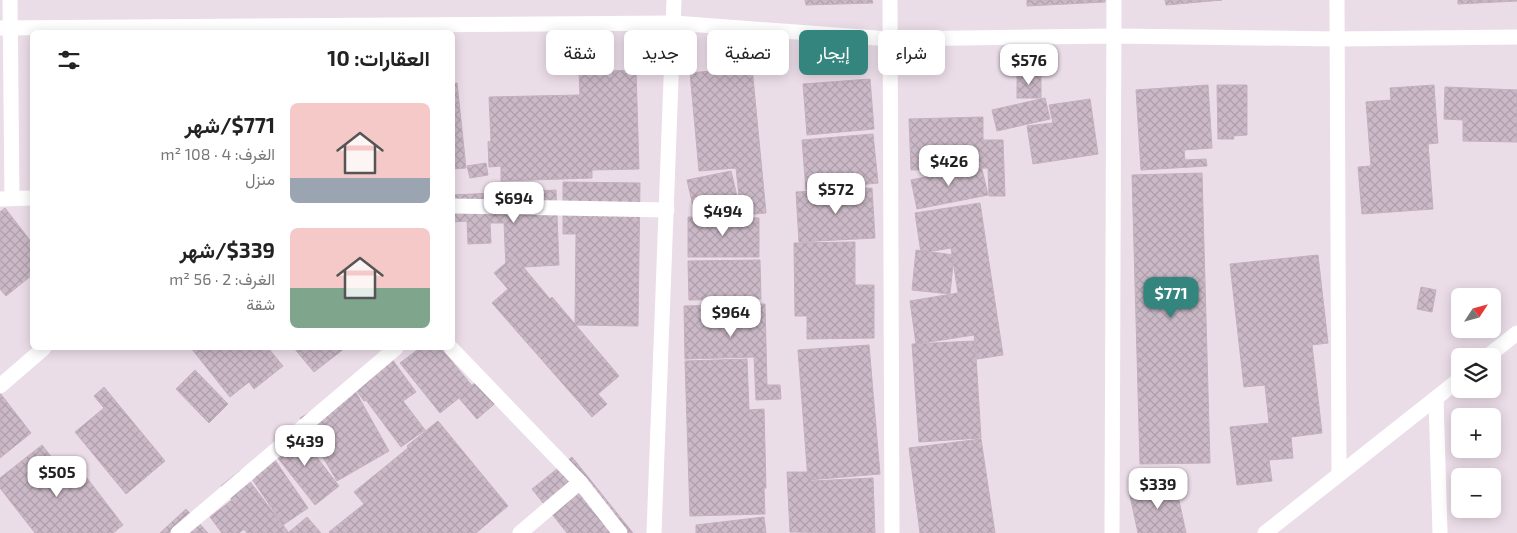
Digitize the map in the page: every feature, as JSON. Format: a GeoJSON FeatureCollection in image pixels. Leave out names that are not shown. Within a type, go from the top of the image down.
{"type":"FeatureCollection","features":[{"type":"Feature","properties":{"kind":"street"},"geometry":{"type":"LineString","coordinates":[[10,0],[5,28],[6,198],[30,198]]}},
{"type":"Feature","properties":{"kind":"street"},"geometry":{"type":"LineString","coordinates":[[654,533],[674,0]]}},
{"type":"Feature","properties":{"kind":"street"},"geometry":{"type":"LineString","coordinates":[[890,0],[890,30]]}},
{"type":"Feature","properties":{"kind":"street"},"geometry":{"type":"LineString","coordinates":[[1112,533],[1114,0]]}},
{"type":"Feature","properties":{"kind":"street"},"geometry":{"type":"LineString","coordinates":[[1337,0],[1339,474]]}},
{"type":"Feature","properties":{"kind":"street"},"geometry":{"type":"LineString","coordinates":[[5,28],[674,23],[878,38]]}},
{"type":"Feature","properties":{"kind":"street"},"geometry":{"type":"LineString","coordinates":[[945,38],[1114,36],[1337,39],[1517,36]]}},
{"type":"Feature","properties":{"kind":"street"},"geometry":{"type":"LineString","coordinates":[[890,75],[892,533]]}},
{"type":"Feature","properties":{"kind":"street"},"geometry":{"type":"LineString","coordinates":[[455,206],[667,210]]}},
{"type":"Feature","properties":{"kind":"street"},"geometry":{"type":"LineString","coordinates":[[1499,348],[1517,334]]}},
{"type":"Feature","properties":{"kind":"street"},"geometry":{"type":"LineString","coordinates":[[0,386],[42,350]]}},
{"type":"Feature","properties":{"kind":"street"},"geometry":{"type":"LineString","coordinates":[[178,533],[394,350]]}},
{"type":"Feature","properties":{"kind":"street"},"geometry":{"type":"LineString","coordinates":[[453,350],[580,482],[620,533]]}},
{"type":"Feature","properties":{"kind":"street"},"geometry":{"type":"LineString","coordinates":[[1265,533],[1451,386]]}},
{"type":"Feature","properties":{"kind":"street"},"geometry":{"type":"LineString","coordinates":[[1436,398],[1440,533]]}},
{"type":"Feature","properties":{"kind":"street"},"geometry":{"type":"LineString","coordinates":[[520,533],[580,482]]}},
{"type":"Feature","properties":{"kind":"building"},"geometry":{"type":"Polygon","coordinates":[[[805,0],[872,0],[873,3],[806,5],[805,0]]]}},
{"type":"Feature","properties":{"kind":"building"},"geometry":{"type":"Polygon","coordinates":[[[1027,0],[1105,0],[1105,2],[1027,6],[1027,0]]]}},
{"type":"Feature","properties":{"kind":"building"},"geometry":{"type":"Polygon","coordinates":[[[1165,0],[1222,0],[1166,5],[1165,0]]]}},
{"type":"Feature","properties":{"kind":"building"},"geometry":{"type":"Polygon","coordinates":[[[1458,0],[1517,0],[1517,1],[1458,4],[1458,0]]]}},
{"type":"Feature","properties":{"kind":"building"},"geometry":{"type":"Polygon","coordinates":[[[624,70],[624,75],[636,75],[639,169],[592,170],[592,178],[501,181],[501,166],[489,167],[488,142],[491,141],[489,97],[580,95],[579,75],[614,75],[614,71],[624,70]]]}},
{"type":"Feature","properties":{"kind":"building"},"geometry":{"type":"Polygon","coordinates":[[[707,71],[707,75],[753,75],[766,213],[741,215],[736,168],[699,171],[690,75],[697,75],[697,72],[707,71]]]}},
{"type":"Feature","properties":{"kind":"building"},"geometry":{"type":"Polygon","coordinates":[[[1017,74],[1041,74],[1041,98],[1017,98],[1017,74]]]}},
{"type":"Feature","properties":{"kind":"building"},"geometry":{"type":"Polygon","coordinates":[[[870,79],[874,129],[807,135],[803,84],[870,79]]]}},
{"type":"Feature","properties":{"kind":"building"},"geometry":{"type":"Polygon","coordinates":[[[455,83],[457,83],[466,168],[455,169],[455,83]]]}},
{"type":"Feature","properties":{"kind":"building"},"geometry":{"type":"Polygon","coordinates":[[[1208,85],[1212,148],[1184,150],[1185,160],[1206,159],[1207,166],[1141,170],[1136,90],[1208,85]]]}},
{"type":"Feature","properties":{"kind":"building"},"geometry":{"type":"Polygon","coordinates":[[[1217,85],[1247,85],[1247,135],[1233,136],[1234,139],[1218,139],[1217,85]]]}},
{"type":"Feature","properties":{"kind":"building"},"geometry":{"type":"Polygon","coordinates":[[[1434,85],[1438,143],[1428,144],[1433,209],[1362,214],[1358,167],[1371,166],[1366,102],[1391,100],[1390,88],[1434,85]]]}},
{"type":"Feature","properties":{"kind":"building"},"geometry":{"type":"Polygon","coordinates":[[[1445,87],[1517,90],[1517,142],[1463,141],[1463,120],[1444,119],[1445,87]]]}},
{"type":"Feature","properties":{"kind":"building"},"geometry":{"type":"Polygon","coordinates":[[[1045,98],[1050,119],[997,131],[992,110],[1045,98]]]}},
{"type":"Feature","properties":{"kind":"building"},"geometry":{"type":"Polygon","coordinates":[[[1090,99],[1098,154],[1033,164],[1027,126],[1053,123],[1049,105],[1090,99]]]}},
{"type":"Feature","properties":{"kind":"building"},"geometry":{"type":"Polygon","coordinates":[[[983,117],[983,140],[1003,140],[1005,196],[989,196],[988,168],[911,170],[909,119],[983,117]]]}},
{"type":"Feature","properties":{"kind":"building"},"geometry":{"type":"Polygon","coordinates":[[[873,134],[878,183],[806,190],[802,140],[873,134]]]}},
{"type":"Feature","properties":{"kind":"building"},"geometry":{"type":"Polygon","coordinates":[[[486,163],[488,175],[470,178],[467,166],[486,163]]]}},
{"type":"Feature","properties":{"kind":"building"},"geometry":{"type":"Polygon","coordinates":[[[981,165],[988,195],[917,209],[911,180],[981,165]]]}},
{"type":"Feature","properties":{"kind":"building"},"geometry":{"type":"Polygon","coordinates":[[[731,171],[740,209],[696,219],[687,180],[731,171]]]}},
{"type":"Feature","properties":{"kind":"building"},"geometry":{"type":"Polygon","coordinates":[[[1202,173],[1210,463],[1140,464],[1132,175],[1202,173]]]}},
{"type":"Feature","properties":{"kind":"building"},"geometry":{"type":"Polygon","coordinates":[[[563,182],[640,183],[638,326],[575,325],[576,234],[563,234],[563,182]]]}},
{"type":"Feature","properties":{"kind":"building"},"geometry":{"type":"Polygon","coordinates":[[[872,188],[875,238],[799,242],[796,192],[872,188]]]}},
{"type":"Feature","properties":{"kind":"building"},"geometry":{"type":"Polygon","coordinates":[[[556,190],[559,265],[506,268],[504,223],[490,223],[491,243],[468,244],[467,221],[455,222],[455,195],[556,190]]]}},
{"type":"Feature","properties":{"kind":"building"},"geometry":{"type":"Polygon","coordinates":[[[980,203],[1003,355],[977,359],[974,335],[916,344],[910,301],[958,293],[951,248],[921,253],[915,213],[980,203]]]}},
{"type":"Feature","properties":{"kind":"building"},"geometry":{"type":"Polygon","coordinates":[[[5,208],[30,240],[30,277],[6,296],[0,289],[0,212],[5,208]]]}},
{"type":"Feature","properties":{"kind":"building"},"geometry":{"type":"Polygon","coordinates":[[[688,217],[759,218],[759,257],[688,257],[688,217]]]}},
{"type":"Feature","properties":{"kind":"building"},"geometry":{"type":"Polygon","coordinates":[[[855,242],[855,285],[874,285],[874,338],[807,339],[807,316],[795,316],[794,243],[855,242]]]}},
{"type":"Feature","properties":{"kind":"building"},"geometry":{"type":"Polygon","coordinates":[[[916,250],[954,255],[950,294],[912,290],[916,250]]]}},
{"type":"Feature","properties":{"kind":"building"},"geometry":{"type":"Polygon","coordinates":[[[1318,255],[1328,343],[1312,345],[1322,433],[1291,437],[1293,458],[1269,460],[1272,481],[1237,485],[1230,427],[1269,423],[1265,385],[1244,387],[1230,264],[1318,255]]]}},
{"type":"Feature","properties":{"kind":"building"},"geometry":{"type":"Polygon","coordinates":[[[514,256],[550,299],[552,297],[619,376],[598,394],[607,404],[592,417],[492,303],[508,289],[494,273],[514,256]]]}},
{"type":"Feature","properties":{"kind":"building"},"geometry":{"type":"Polygon","coordinates":[[[760,260],[761,299],[689,300],[688,261],[760,260]]]}},
{"type":"Feature","properties":{"kind":"building"},"geometry":{"type":"Polygon","coordinates":[[[1421,287],[1436,290],[1432,312],[1417,309],[1421,287]]]}},
{"type":"Feature","properties":{"kind":"building"},"geometry":{"type":"Polygon","coordinates":[[[765,304],[767,385],[780,385],[781,399],[756,400],[754,357],[685,359],[684,306],[765,304]]]}},
{"type":"Feature","properties":{"kind":"building"},"geometry":{"type":"Polygon","coordinates":[[[975,341],[981,438],[919,442],[912,344],[975,341]]]}},
{"type":"Feature","properties":{"kind":"building"},"geometry":{"type":"Polygon","coordinates":[[[869,345],[880,474],[808,480],[798,350],[869,345]]]}},
{"type":"Feature","properties":{"kind":"building"},"geometry":{"type":"Polygon","coordinates":[[[193,350],[270,350],[283,366],[254,389],[249,382],[230,397],[193,350]]]}},
{"type":"Feature","properties":{"kind":"building"},"geometry":{"type":"Polygon","coordinates":[[[296,350],[342,350],[314,372],[296,350]]]}},
{"type":"Feature","properties":{"kind":"building"},"geometry":{"type":"Polygon","coordinates":[[[417,350],[443,350],[473,387],[440,413],[400,363],[417,350]]]}},
{"type":"Feature","properties":{"kind":"building"},"geometry":{"type":"Polygon","coordinates":[[[389,355],[416,392],[403,401],[425,430],[401,447],[351,383],[389,355]]]}},
{"type":"Feature","properties":{"kind":"building"},"geometry":{"type":"Polygon","coordinates":[[[747,359],[749,410],[764,409],[765,514],[690,516],[685,361],[747,359]]]}},
{"type":"Feature","properties":{"kind":"building"},"geometry":{"type":"Polygon","coordinates":[[[195,370],[228,404],[209,423],[176,389],[195,370]]]}},
{"type":"Feature","properties":{"kind":"building"},"geometry":{"type":"Polygon","coordinates":[[[481,378],[499,400],[477,419],[458,397],[481,378]]]}},
{"type":"Feature","properties":{"kind":"building"},"geometry":{"type":"Polygon","coordinates":[[[104,387],[165,461],[126,494],[75,432],[104,408],[94,396],[104,387]]]}},
{"type":"Feature","properties":{"kind":"building"},"geometry":{"type":"Polygon","coordinates":[[[353,387],[389,451],[337,481],[300,418],[353,387]]]}},
{"type":"Feature","properties":{"kind":"building"},"geometry":{"type":"Polygon","coordinates":[[[0,393],[31,433],[0,458],[0,393]]]}},
{"type":"Feature","properties":{"kind":"building"},"geometry":{"type":"Polygon","coordinates":[[[438,421],[508,506],[476,533],[330,533],[364,504],[354,492],[438,421]]]}},
{"type":"Feature","properties":{"kind":"building"},"geometry":{"type":"Polygon","coordinates":[[[295,429],[339,486],[315,505],[270,448],[295,429]]]}},
{"type":"Feature","properties":{"kind":"building"},"geometry":{"type":"Polygon","coordinates":[[[981,439],[995,533],[920,533],[909,448],[981,439]]]}},
{"type":"Feature","properties":{"kind":"building"},"geometry":{"type":"Polygon","coordinates":[[[42,445],[68,478],[80,469],[123,525],[113,533],[35,533],[0,488],[0,478],[42,445]]]}},
{"type":"Feature","properties":{"kind":"building"},"geometry":{"type":"Polygon","coordinates":[[[270,453],[308,508],[283,525],[246,470],[270,453]]]}},
{"type":"Feature","properties":{"kind":"building"},"geometry":{"type":"Polygon","coordinates":[[[572,457],[633,533],[567,533],[532,489],[572,457]]]}},
{"type":"Feature","properties":{"kind":"building"},"geometry":{"type":"Polygon","coordinates":[[[241,470],[289,533],[247,533],[244,529],[239,533],[222,533],[210,517],[232,500],[221,486],[241,470]]]}},
{"type":"Feature","properties":{"kind":"building"},"geometry":{"type":"Polygon","coordinates":[[[787,472],[811,472],[811,481],[873,478],[875,533],[790,532],[787,472]]]}},
{"type":"Feature","properties":{"kind":"building"},"geometry":{"type":"Polygon","coordinates":[[[1175,482],[1186,533],[1138,533],[1129,491],[1175,482]]]}},
{"type":"Feature","properties":{"kind":"building"},"geometry":{"type":"Polygon","coordinates":[[[186,509],[208,533],[160,533],[186,509]]]}},
{"type":"Feature","properties":{"kind":"building"},"geometry":{"type":"Polygon","coordinates":[[[307,517],[321,533],[288,533],[307,517]]]}},
{"type":"Feature","properties":{"kind":"building"},"geometry":{"type":"Polygon","coordinates":[[[764,517],[766,533],[696,533],[696,525],[764,517]]]}}]}
